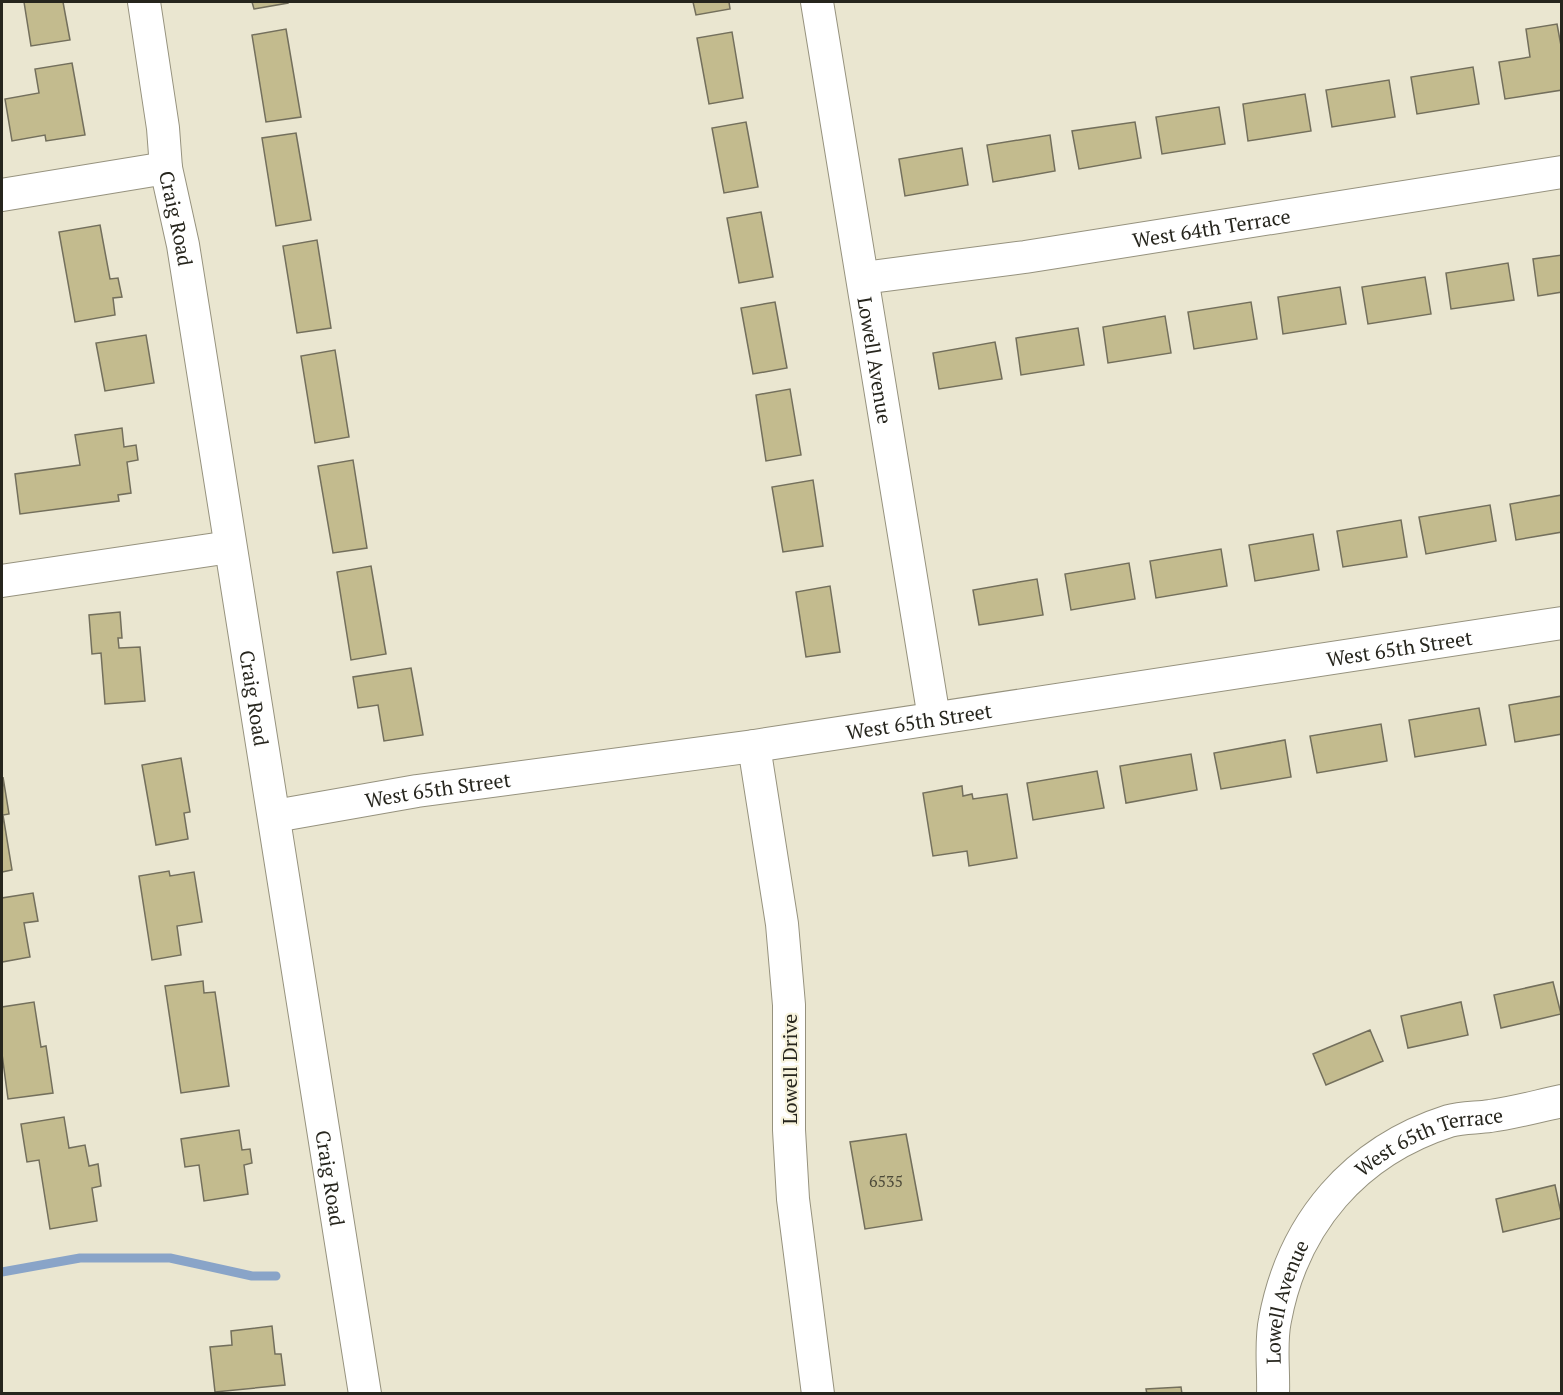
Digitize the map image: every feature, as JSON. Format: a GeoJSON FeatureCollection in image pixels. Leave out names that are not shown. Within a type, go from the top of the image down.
{"type":"FeatureCollection","features":[{"type":"Feature","properties":{"kind":"street","name":"Craig Road"},"geometry":{"type":"LineString","coordinates":[[144,2],[163,128],[166,168],[183,245],[365,1394]]}},
{"type":"Feature","properties":{"kind":"street","name":"Lowell Avenue"},"geometry":{"type":"LineString","coordinates":[[817,2],[934,718]]}},
{"type":"Feature","properties":{"kind":"street"},"geometry":{"type":"LineString","coordinates":[[2,195],[166,168]]}},
{"type":"Feature","properties":{"kind":"street","name":"West 64th Terrace"},"geometry":{"type":"LineString","coordinates":[[863,278],[1025,257],[1562,172]]}},
{"type":"Feature","properties":{"kind":"street"},"geometry":{"type":"LineString","coordinates":[[2,581],[230,547]]}},
{"type":"Feature","properties":{"kind":"street","name":"West 65th Street"},"geometry":{"type":"LineString","coordinates":[[275,816],[417,792],[754,746],[1562,623]]}},
{"type":"Feature","properties":{"kind":"street","name":"Lowell Drive"},"geometry":{"type":"LineString","coordinates":[[754,746],[782,924],[789,1005],[789,1130],[793,1199],[807,1326],[818,1394]]}},
{"type":"Feature","properties":{"kind":"street","name":"West 65th Terrace"},"geometry":{"type":"LineString","coordinates":[[1317,1216],[1342,1184],[1390,1146],[1452,1120],[1491,1116],[1562,1101]]}},
{"type":"Feature","properties":{"kind":"street","name":"Lowell Avenue"},"geometry":{"type":"LineString","coordinates":[[1274,1394],[1274,1322],[1292,1260],[1317,1216]]}},
{"type":"Feature","properties":{"kind":"building"},"geometry":{"type":"Polygon","coordinates":[[[24,2],[63,2],[70,40],[31,46],[24,2]]]}},
{"type":"Feature","properties":{"kind":"building"},"geometry":{"type":"Polygon","coordinates":[[[252,2],[288,2],[288,3],[254,9],[252,2]]]}},
{"type":"Feature","properties":{"kind":"building"},"geometry":{"type":"Polygon","coordinates":[[[693,2],[729,2],[730,9],[696,15],[693,2]]]}},
{"type":"Feature","properties":{"kind":"building"},"geometry":{"type":"Polygon","coordinates":[[[1557,24],[1562,51],[1562,90],[1505,99],[1499,62],[1530,57],[1526,29],[1557,24]]]}},
{"type":"Feature","properties":{"kind":"building"},"geometry":{"type":"Polygon","coordinates":[[[286,29],[301,117],[266,122],[252,35],[286,29]]]}},
{"type":"Feature","properties":{"kind":"building"},"geometry":{"type":"Polygon","coordinates":[[[732,32],[743,98],[709,104],[697,38],[732,32]]]}},
{"type":"Feature","properties":{"kind":"building"},"geometry":{"type":"Polygon","coordinates":[[[72,63],[85,135],[46,141],[45,135],[12,141],[5,99],[39,93],[35,69],[72,63]]]}},
{"type":"Feature","properties":{"kind":"building"},"geometry":{"type":"Polygon","coordinates":[[[1473,67],[1479,104],[1417,114],[1411,77],[1473,67]]]}},
{"type":"Feature","properties":{"kind":"building"},"geometry":{"type":"Polygon","coordinates":[[[1389,80],[1395,117],[1332,127],[1326,90],[1389,80]]]}},
{"type":"Feature","properties":{"kind":"building"},"geometry":{"type":"Polygon","coordinates":[[[1305,94],[1311,131],[1248,141],[1243,104],[1305,94]]]}},
{"type":"Feature","properties":{"kind":"building"},"geometry":{"type":"Polygon","coordinates":[[[1219,107],[1225,144],[1162,154],[1156,117],[1219,107]]]}},
{"type":"Feature","properties":{"kind":"building"},"geometry":{"type":"Polygon","coordinates":[[[746,122],[758,187],[724,193],[712,128],[746,122]]]}},
{"type":"Feature","properties":{"kind":"building"},"geometry":{"type":"Polygon","coordinates":[[[1135,122],[1141,158],[1079,169],[1072,131],[1135,122]]]}},
{"type":"Feature","properties":{"kind":"building"},"geometry":{"type":"Polygon","coordinates":[[[296,133],[311,220],[276,226],[262,138],[296,133]]]}},
{"type":"Feature","properties":{"kind":"building"},"geometry":{"type":"Polygon","coordinates":[[[1050,135],[1055,171],[993,182],[987,145],[1050,135]]]}},
{"type":"Feature","properties":{"kind":"building"},"geometry":{"type":"Polygon","coordinates":[[[962,148],[968,185],[905,196],[899,159],[962,148]]]}},
{"type":"Feature","properties":{"kind":"building"},"geometry":{"type":"Polygon","coordinates":[[[761,212],[773,277],[739,283],[727,218],[761,212]]]}},
{"type":"Feature","properties":{"kind":"building"},"geometry":{"type":"Polygon","coordinates":[[[100,225],[110,279],[118,278],[122,297],[113,298],[115,315],[75,322],[59,232],[100,225]]]}},
{"type":"Feature","properties":{"kind":"building"},"geometry":{"type":"Polygon","coordinates":[[[317,240],[331,328],[297,333],[283,246],[317,240]]]}},
{"type":"Feature","properties":{"kind":"building"},"geometry":{"type":"Polygon","coordinates":[[[1562,255],[1562,292],[1538,296],[1533,259],[1562,255]]]}},
{"type":"Feature","properties":{"kind":"building"},"geometry":{"type":"Polygon","coordinates":[[[1508,263],[1514,300],[1451,309],[1446,273],[1508,263]]]}},
{"type":"Feature","properties":{"kind":"building"},"geometry":{"type":"Polygon","coordinates":[[[1425,277],[1431,314],[1368,324],[1362,287],[1425,277]]]}},
{"type":"Feature","properties":{"kind":"building"},"geometry":{"type":"Polygon","coordinates":[[[1340,287],[1346,324],[1283,334],[1278,297],[1340,287]]]}},
{"type":"Feature","properties":{"kind":"building"},"geometry":{"type":"Polygon","coordinates":[[[775,302],[787,368],[753,374],[741,308],[775,302]]]}},
{"type":"Feature","properties":{"kind":"building"},"geometry":{"type":"Polygon","coordinates":[[[1251,302],[1257,339],[1194,349],[1188,312],[1251,302]]]}},
{"type":"Feature","properties":{"kind":"building"},"geometry":{"type":"Polygon","coordinates":[[[1165,316],[1171,353],[1108,363],[1103,327],[1165,316]]]}},
{"type":"Feature","properties":{"kind":"building"},"geometry":{"type":"Polygon","coordinates":[[[1078,328],[1084,365],[1021,375],[1016,338],[1078,328]]]}},
{"type":"Feature","properties":{"kind":"building"},"geometry":{"type":"Polygon","coordinates":[[[146,335],[154,383],[105,391],[96,343],[146,335]]]}},
{"type":"Feature","properties":{"kind":"building"},"geometry":{"type":"Polygon","coordinates":[[[995,342],[1002,379],[939,389],[933,353],[995,342]]]}},
{"type":"Feature","properties":{"kind":"building"},"geometry":{"type":"Polygon","coordinates":[[[335,350],[349,437],[315,443],[301,356],[335,350]]]}},
{"type":"Feature","properties":{"kind":"building"},"geometry":{"type":"Polygon","coordinates":[[[790,389],[801,455],[766,461],[756,395],[790,389]]]}},
{"type":"Feature","properties":{"kind":"building"},"geometry":{"type":"Polygon","coordinates":[[[122,428],[124,447],[136,445],[138,460],[127,462],[131,493],[118,495],[119,501],[20,514],[15,474],[80,465],[75,435],[122,428]]]}},
{"type":"Feature","properties":{"kind":"building"},"geometry":{"type":"Polygon","coordinates":[[[353,460],[367,548],[333,553],[318,466],[353,460]]]}},
{"type":"Feature","properties":{"kind":"building"},"geometry":{"type":"Polygon","coordinates":[[[813,480],[823,546],[783,552],[772,487],[813,480]]]}},
{"type":"Feature","properties":{"kind":"building"},"geometry":{"type":"Polygon","coordinates":[[[1562,495],[1562,532],[1516,540],[1510,504],[1562,495]]]}},
{"type":"Feature","properties":{"kind":"building"},"geometry":{"type":"Polygon","coordinates":[[[1490,505],[1496,541],[1426,554],[1419,517],[1490,505]]]}},
{"type":"Feature","properties":{"kind":"building"},"geometry":{"type":"Polygon","coordinates":[[[1401,520],[1407,557],[1343,567],[1337,531],[1401,520]]]}},
{"type":"Feature","properties":{"kind":"building"},"geometry":{"type":"Polygon","coordinates":[[[1313,534],[1319,570],[1255,581],[1249,545],[1313,534]]]}},
{"type":"Feature","properties":{"kind":"building"},"geometry":{"type":"Polygon","coordinates":[[[1221,549],[1227,586],[1156,598],[1150,561],[1221,549]]]}},
{"type":"Feature","properties":{"kind":"building"},"geometry":{"type":"Polygon","coordinates":[[[1129,563],[1135,599],[1071,610],[1065,574],[1129,563]]]}},
{"type":"Feature","properties":{"kind":"building"},"geometry":{"type":"Polygon","coordinates":[[[371,566],[386,654],[351,660],[337,572],[371,566]]]}},
{"type":"Feature","properties":{"kind":"building"},"geometry":{"type":"Polygon","coordinates":[[[1037,579],[1043,615],[979,625],[973,590],[1037,579]]]}},
{"type":"Feature","properties":{"kind":"building"},"geometry":{"type":"Polygon","coordinates":[[[830,586],[840,652],[806,657],[796,592],[830,586]]]}},
{"type":"Feature","properties":{"kind":"building"},"geometry":{"type":"Polygon","coordinates":[[[120,612],[122,638],[118,638],[119,648],[140,647],[145,701],[105,704],[101,653],[92,654],[89,615],[120,612]]]}},
{"type":"Feature","properties":{"kind":"building"},"geometry":{"type":"Polygon","coordinates":[[[411,668],[423,735],[384,741],[378,705],[358,708],[353,677],[411,668]]]}},
{"type":"Feature","properties":{"kind":"building"},"geometry":{"type":"Polygon","coordinates":[[[1562,696],[1562,734],[1515,742],[1509,705],[1562,696]]]}},
{"type":"Feature","properties":{"kind":"building"},"geometry":{"type":"Polygon","coordinates":[[[1479,708],[1486,745],[1415,757],[1409,720],[1479,708]]]}},
{"type":"Feature","properties":{"kind":"building"},"geometry":{"type":"Polygon","coordinates":[[[1381,724],[1387,761],[1317,773],[1310,736],[1381,724]]]}},
{"type":"Feature","properties":{"kind":"building"},"geometry":{"type":"Polygon","coordinates":[[[1285,740],[1291,777],[1221,789],[1214,753],[1285,740]]]}},
{"type":"Feature","properties":{"kind":"building"},"geometry":{"type":"Polygon","coordinates":[[[1191,754],[1197,790],[1126,803],[1120,766],[1191,754]]]}},
{"type":"Feature","properties":{"kind":"building"},"geometry":{"type":"Polygon","coordinates":[[[181,758],[190,812],[184,813],[188,839],[156,845],[142,765],[181,758]]]}},
{"type":"Feature","properties":{"kind":"building"},"geometry":{"type":"Polygon","coordinates":[[[1097,771],[1104,808],[1033,820],[1027,783],[1097,771]]]}},
{"type":"Feature","properties":{"kind":"building"},"geometry":{"type":"Polygon","coordinates":[[[3,777],[9,814],[3,815],[12,870],[2,872],[3,777]]]}},
{"type":"Feature","properties":{"kind":"building"},"geometry":{"type":"Polygon","coordinates":[[[962,786],[963,796],[972,794],[973,799],[1007,794],[1017,858],[969,866],[967,851],[933,856],[923,793],[962,786]]]}},
{"type":"Feature","properties":{"kind":"building"},"geometry":{"type":"Polygon","coordinates":[[[169,871],[170,876],[194,872],[202,922],[177,926],[181,955],[152,960],[139,876],[169,871]]]}},
{"type":"Feature","properties":{"kind":"building"},"geometry":{"type":"Polygon","coordinates":[[[33,893],[38,921],[24,923],[30,957],[2,962],[2,898],[33,893]]]}},
{"type":"Feature","properties":{"kind":"building"},"geometry":{"type":"Polygon","coordinates":[[[203,981],[204,993],[215,992],[229,1086],[181,1093],[165,986],[203,981]]]}},
{"type":"Feature","properties":{"kind":"building"},"geometry":{"type":"Polygon","coordinates":[[[1553,982],[1561,1014],[1501,1028],[1494,995],[1553,982]]]}},
{"type":"Feature","properties":{"kind":"building"},"geometry":{"type":"Polygon","coordinates":[[[34,1002],[41,1047],[46,1046],[53,1093],[8,1099],[2,1054],[2,1007],[34,1002]]]}},
{"type":"Feature","properties":{"kind":"building"},"geometry":{"type":"Polygon","coordinates":[[[1461,1002],[1468,1035],[1408,1048],[1401,1016],[1461,1002]]]}},
{"type":"Feature","properties":{"kind":"building"},"geometry":{"type":"Polygon","coordinates":[[[1370,1030],[1383,1061],[1326,1085],[1313,1054],[1370,1030]]]}},
{"type":"Feature","properties":{"kind":"building"},"geometry":{"type":"Polygon","coordinates":[[[64,1117],[69,1148],[85,1145],[89,1166],[98,1164],[101,1186],[92,1188],[97,1221],[50,1229],[39,1160],[27,1162],[21,1124],[64,1117]]]}},
{"type":"Feature","properties":{"kind":"building"},"geometry":{"type":"Polygon","coordinates":[[[239,1130],[242,1150],[250,1149],[252,1163],[244,1165],[248,1194],[204,1201],[199,1165],[185,1167],[181,1139],[239,1130]]]}},
{"type":"Feature","properties":{"kind":"building"},"geometry":{"type":"Polygon","coordinates":[[[906,1134],[922,1220],[865,1229],[850,1142],[906,1134]]]}},
{"type":"Feature","properties":{"kind":"building"},"geometry":{"type":"Polygon","coordinates":[[[1555,1185],[1562,1218],[1503,1232],[1496,1199],[1555,1185]]]}},
{"type":"Feature","properties":{"kind":"building"},"geometry":{"type":"Polygon","coordinates":[[[272,1326],[275,1354],[281,1354],[285,1385],[215,1392],[210,1347],[232,1345],[231,1331],[272,1326]]]}},
{"type":"Feature","properties":{"kind":"building"},"geometry":{"type":"Polygon","coordinates":[[[1181,1387],[1182,1394],[1147,1394],[1146,1389],[1181,1387]]]}},
{"type":"Feature","properties":{"kind":"waterway"},"geometry":{"type":"LineString","coordinates":[[2,1272],[80,1258],[170,1258],[252,1276],[276,1276]]}}]}
